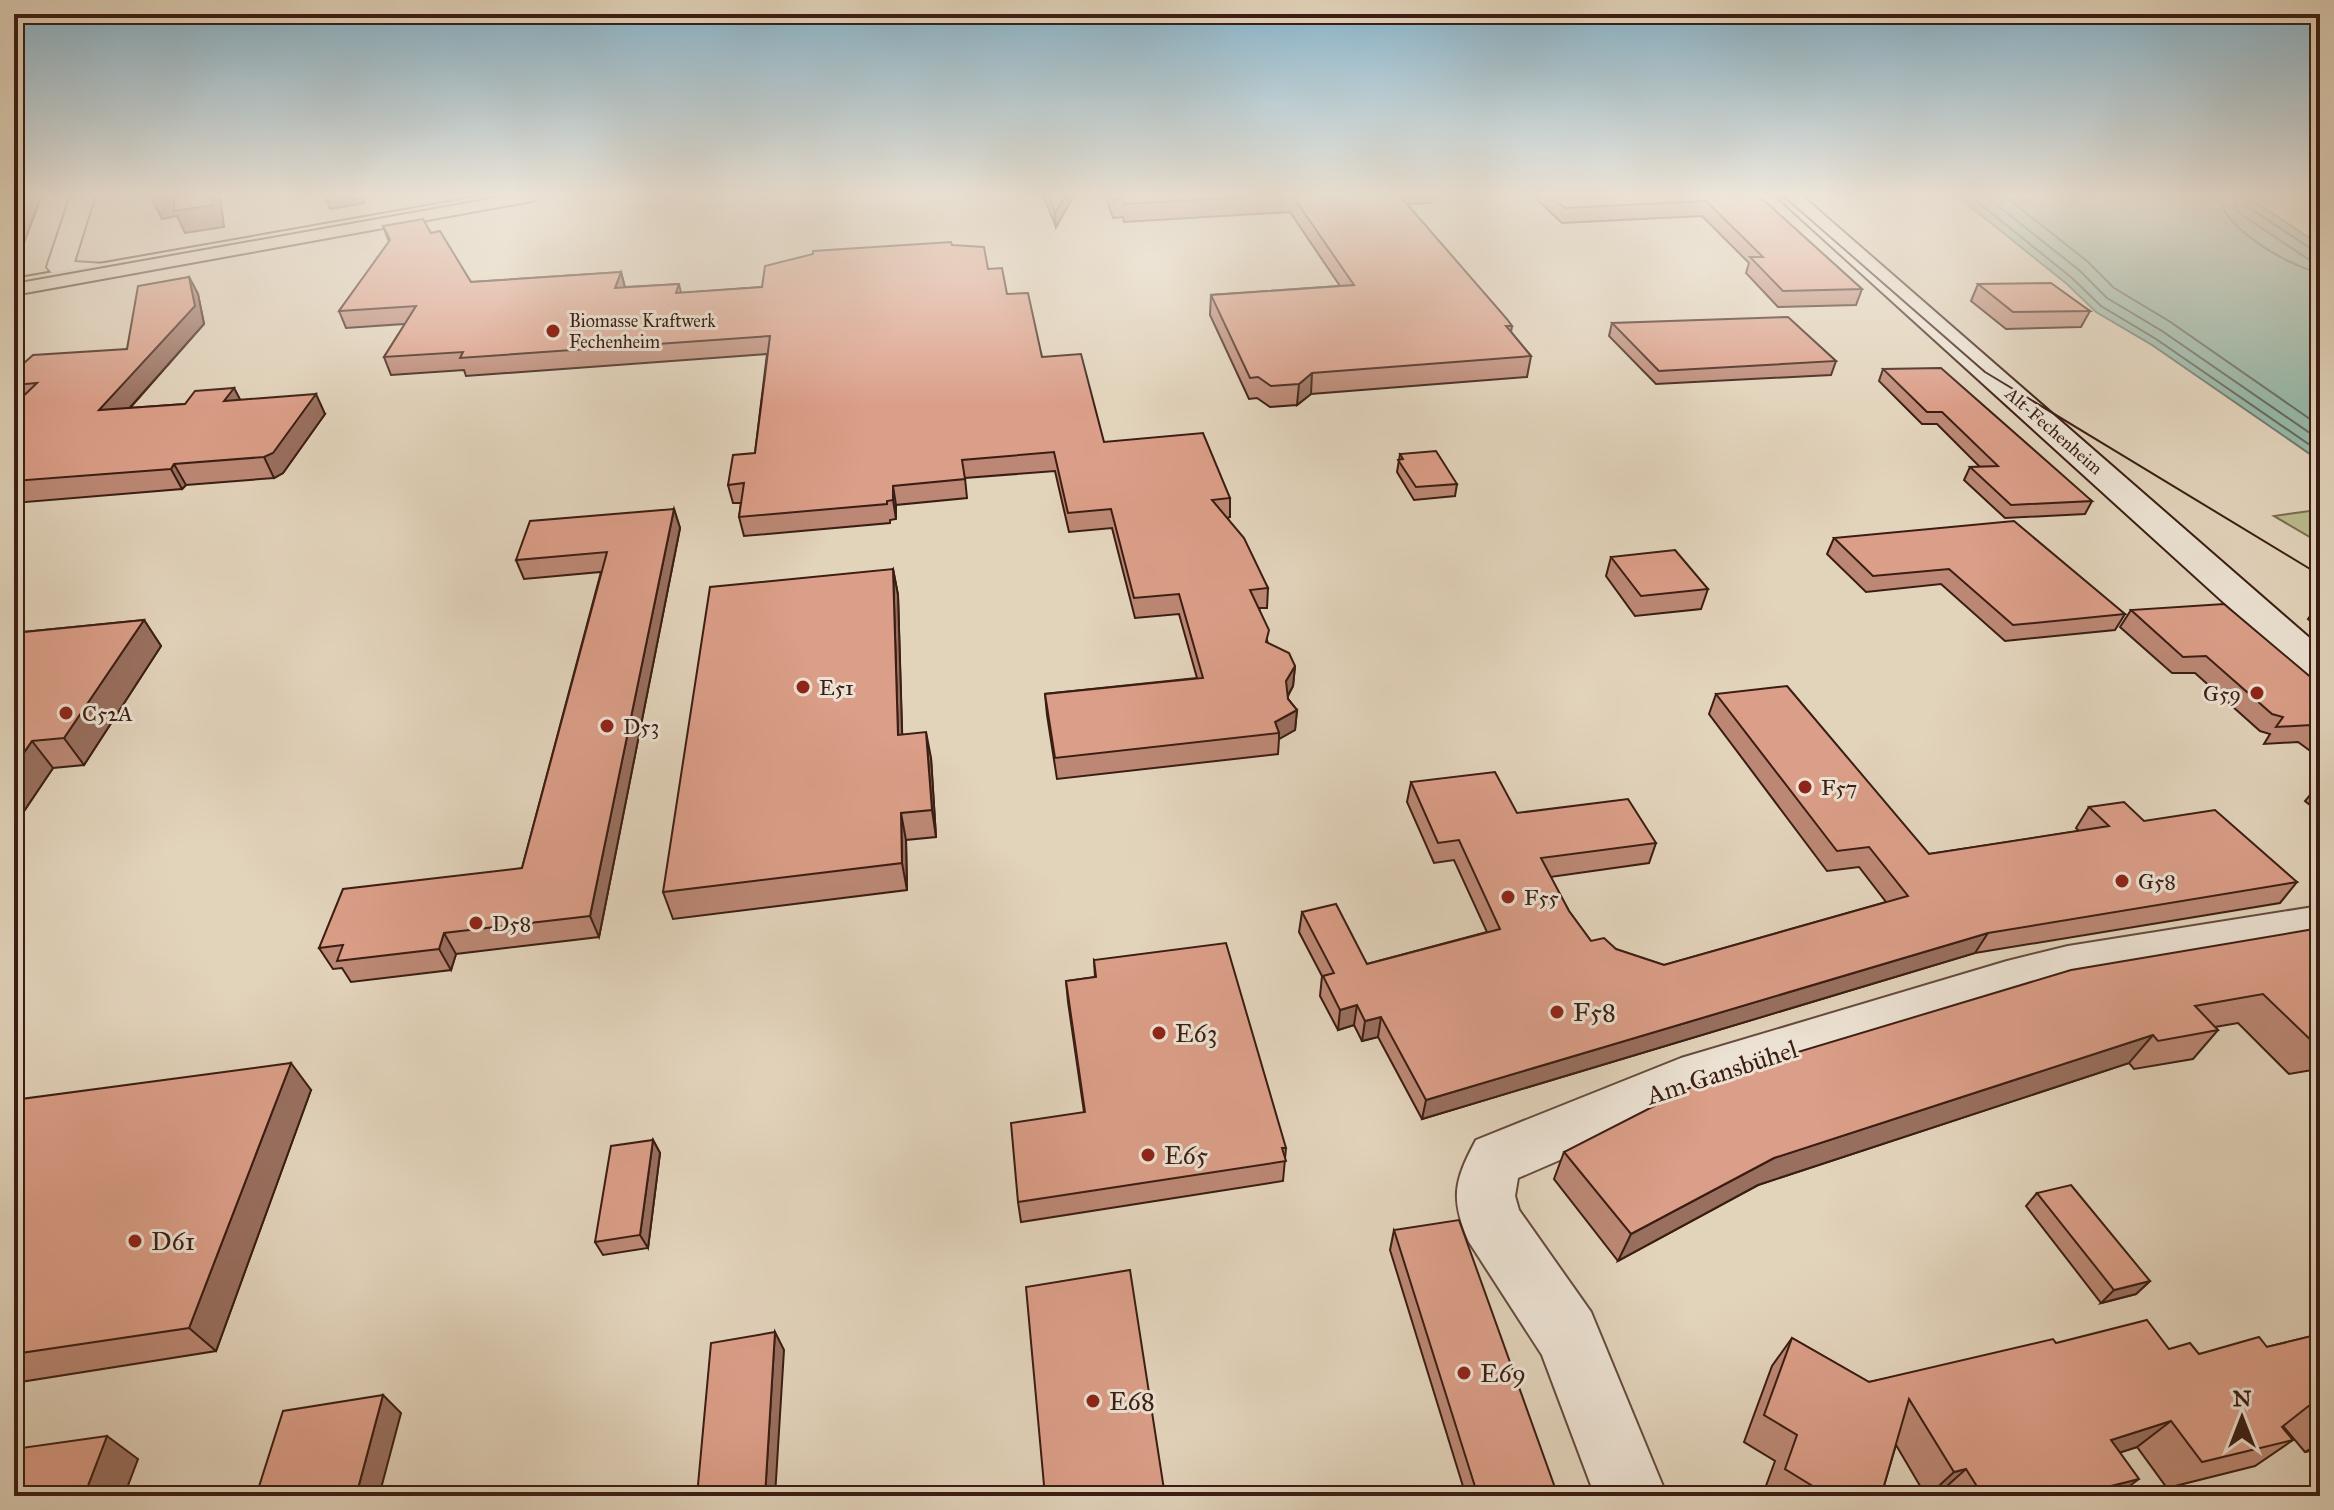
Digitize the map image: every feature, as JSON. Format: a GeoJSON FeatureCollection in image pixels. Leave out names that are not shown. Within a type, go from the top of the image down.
{"type":"FeatureCollection","features":[{"type":"Feature","properties":{"kind":"main road"},"geometry":{"type":"LineString","coordinates":[[14,275],[69,265]]}},
{"type":"Feature","properties":{"kind":"main road"},"geometry":{"type":"LineString","coordinates":[[14,287],[138,265]]}},
{"type":"Feature","properties":{"kind":"street","name":"Alt-Fechenheim"},"geometry":{"type":"LineString","coordinates":[[1866,265],[2320,668]]}},
{"type":"Feature","properties":{"kind":"street"},"geometry":{"type":"LineString","coordinates":[[60,267],[82,272],[113,270]]}},
{"type":"Feature","properties":{"kind":"street","name":"Am Gansbühel"},"geometry":{"type":"LineString","coordinates":[[1631,1496],[1568,1335],[1491,1222],[1485,1196],[1487,1178],[1497,1159],[1681,1082],[2007,982],[2068,967],[2320,925]]}},
{"type":"Feature","properties":{"kind":"shaded area"},"geometry":{"type":"Polygon","coordinates":[[[2317,510],[2320,510],[2320,543],[2274,516],[2317,510]]]}},
{"type":"Feature","properties":{"kind":"water"},"geometry":{"type":"Polygon","coordinates":[[[2044,265],[2320,265],[2320,461],[2152,345],[2096,312],[2044,265]]]}},
{"type":"Feature","properties":{"kind":"building"},"geometry":{"type":"Polygon","coordinates":[[[372,265],[461,265],[471,282],[621,272],[615,288],[679,284],[676,293],[762,287],[767,265],[1002,268],[1007,294],[1028,293],[1042,357],[1081,354],[1104,442],[1203,433],[1230,498],[1212,500],[1244,538],[1268,588],[1250,590],[1269,630],[1266,642],[1289,653],[1295,666],[1286,681],[1288,699],[1297,710],[1275,722],[1279,733],[1055,758],[1045,694],[1203,678],[1179,594],[1134,598],[1111,509],[1068,513],[1054,452],[962,460],[965,479],[893,486],[893,500],[887,501],[887,504],[739,517],[744,483],[728,485],[733,455],[755,453],[770,336],[460,358],[463,352],[384,357],[416,306],[339,311],[372,265]]]}},
{"type":"Feature","properties":{"kind":"building"},"geometry":{"type":"Polygon","coordinates":[[[1341,265],[1460,265],[1507,319],[1512,326],[1506,326],[1531,356],[1312,373],[1299,384],[1271,386],[1258,377],[1250,378],[1211,295],[1354,285],[1341,265]]]}},
{"type":"Feature","properties":{"kind":"building"},"geometry":{"type":"Polygon","coordinates":[[[1758,265],[1836,265],[1862,289],[1783,291],[1758,265]]]}},
{"type":"Feature","properties":{"kind":"building"},"geometry":{"type":"Polygon","coordinates":[[[189,277],[195,306],[99,410],[185,404],[195,391],[234,388],[224,401],[316,394],[273,453],[264,457],[174,464],[171,469],[14,481],[14,405],[37,383],[14,385],[14,372],[33,355],[127,349],[138,286],[189,277]]]}},
{"type":"Feature","properties":{"kind":"building"},"geometry":{"type":"Polygon","coordinates":[[[2051,283],[2090,311],[2013,312],[1978,284],[2051,283]]]}},
{"type":"Feature","properties":{"kind":"building"},"geometry":{"type":"Polygon","coordinates":[[[1788,317],[1836,361],[1659,371],[1612,323],[1788,317]]]}},
{"type":"Feature","properties":{"kind":"building"},"geometry":{"type":"Polygon","coordinates":[[[1941,368],[2092,501],[2011,505],[1970,467],[1998,466],[1942,412],[1927,412],[1883,369],[1941,368]]]}},
{"type":"Feature","properties":{"kind":"building"},"geometry":{"type":"Polygon","coordinates":[[[1436,451],[1457,484],[1416,487],[1398,460],[1403,459],[1400,454],[1436,451]]]}},
{"type":"Feature","properties":{"kind":"building"},"geometry":{"type":"Polygon","coordinates":[[[674,509],[590,916],[444,933],[439,949],[337,961],[343,945],[319,948],[343,889],[522,868],[607,552],[516,560],[530,521],[674,509]]]}},
{"type":"Feature","properties":{"kind":"building"},"geometry":{"type":"Polygon","coordinates":[[[2014,521],[2125,614],[2013,625],[1949,569],[1873,576],[1834,538],[2014,521]]]}},
{"type":"Feature","properties":{"kind":"building"},"geometry":{"type":"Polygon","coordinates":[[[1675,550],[1708,589],[1641,596],[1611,557],[1675,550]]]}},
{"type":"Feature","properties":{"kind":"building","name":"E51"},"geometry":{"type":"Polygon","coordinates":[[[893,569],[898,735],[926,732],[932,810],[901,813],[902,863],[663,892],[710,587],[893,569]]]}},
{"type":"Feature","properties":{"kind":"building"},"geometry":{"type":"Polygon","coordinates":[[[2224,604],[2320,685],[2320,731],[2311,725],[2276,727],[2283,717],[2272,714],[2206,656],[2183,657],[2131,610],[2224,604]]]}},
{"type":"Feature","properties":{"kind":"building"},"geometry":{"type":"Polygon","coordinates":[[[144,620],[64,738],[32,741],[14,767],[14,633],[144,620]]]}},
{"type":"Feature","properties":{"kind":"building"},"geometry":{"type":"Polygon","coordinates":[[[1787,686],[1929,854],[2109,826],[2089,807],[2124,802],[2144,821],[2215,810],[2297,882],[1988,933],[1426,1100],[1381,1017],[1365,1021],[1357,1005],[1340,1010],[1323,976],[1334,973],[1302,912],[1336,904],[1367,964],[1500,929],[1459,840],[1438,843],[1411,782],[1495,772],[1517,813],[1628,799],[1656,843],[1541,858],[1569,911],[1591,941],[1604,938],[1616,949],[1664,965],[1908,896],[1869,847],[1837,851],[1716,694],[1787,686]]]}},
{"type":"Feature","properties":{"kind":"building"},"geometry":{"type":"Polygon","coordinates":[[[2320,928],[2320,1045],[2317,1046],[2263,994],[2195,1006],[2218,1030],[2158,1041],[2153,1035],[1774,1158],[1631,1234],[1564,1152],[1705,1080],[2071,970],[2320,928]]]}},
{"type":"Feature","properties":{"kind":"building"},"geometry":{"type":"Polygon","coordinates":[[[1226,943],[1286,1148],[1282,1148],[1286,1161],[1018,1202],[1011,1123],[1085,1112],[1066,981],[1096,977],[1094,960],[1226,943]]]}},
{"type":"Feature","properties":{"kind":"building","name":"D61"},"geometry":{"type":"Polygon","coordinates":[[[291,1063],[189,1328],[14,1354],[14,1100],[291,1063]]]}},
{"type":"Feature","properties":{"kind":"building"},"geometry":{"type":"Polygon","coordinates":[[[653,1140],[640,1235],[595,1242],[611,1146],[653,1140]]]}},
{"type":"Feature","properties":{"kind":"building"},"geometry":{"type":"Polygon","coordinates":[[[2071,1185],[2150,1281],[2114,1290],[2037,1193],[2071,1185]]]}},
{"type":"Feature","properties":{"kind":"building","name":"E69"},"geometry":{"type":"Polygon","coordinates":[[[1459,1220],[1558,1496],[1478,1496],[1394,1230],[1459,1220]]]}},
{"type":"Feature","properties":{"kind":"building","name":"E68"},"geometry":{"type":"Polygon","coordinates":[[[1130,1270],[1165,1496],[1045,1496],[1026,1287],[1130,1270]]]}},
{"type":"Feature","properties":{"kind":"building"},"geometry":{"type":"Polygon","coordinates":[[[2147,1320],[2169,1349],[2190,1343],[2199,1354],[2259,1337],[2267,1347],[2320,1334],[2320,1397],[2282,1427],[2293,1440],[2202,1462],[2171,1421],[2111,1440],[2139,1479],[2071,1496],[1983,1496],[1966,1469],[1954,1472],[1909,1399],[1881,1496],[1829,1496],[1785,1469],[1797,1435],[1764,1415],[1792,1338],[1869,1382],[2053,1339],[2056,1343],[2147,1320]]]}},
{"type":"Feature","properties":{"kind":"building"},"geometry":{"type":"Polygon","coordinates":[[[775,1332],[765,1496],[697,1496],[711,1343],[775,1332]]]}},
{"type":"Feature","properties":{"kind":"building"},"geometry":{"type":"Polygon","coordinates":[[[383,1395],[356,1496],[256,1496],[283,1411],[383,1395]]]}},
{"type":"Feature","properties":{"kind":"building"},"geometry":{"type":"Polygon","coordinates":[[[107,1436],[84,1496],[14,1496],[14,1449],[107,1436]]]}},
{"type":"Feature","properties":{"kind":"tram line"},"geometry":{"type":"LineString","coordinates":[[14,283],[112,265]]}},
{"type":"Feature","properties":{"kind":"tram line"},"geometry":{"type":"LineString","coordinates":[[1863,265],[1985,372],[2320,575]]}},
{"type":"Feature","properties":{"kind":"place","name":"Biomasse Kraftwerk Fechenheim"},"geometry":{"type":"Point","coordinates":[553,331]}},
{"type":"Feature","properties":{"kind":"place","name":"E51"},"geometry":{"type":"Point","coordinates":[803,687]}},
{"type":"Feature","properties":{"kind":"place","name":"G59"},"geometry":{"type":"Point","coordinates":[2257,693]}},
{"type":"Feature","properties":{"kind":"place","name":"C52A"},"geometry":{"type":"Point","coordinates":[66,713]}},
{"type":"Feature","properties":{"kind":"place","name":"D53"},"geometry":{"type":"Point","coordinates":[607,726]}},
{"type":"Feature","properties":{"kind":"place","name":"F57"},"geometry":{"type":"Point","coordinates":[1805,787]}},
{"type":"Feature","properties":{"kind":"place","name":"G58"},"geometry":{"type":"Point","coordinates":[2122,881]}},
{"type":"Feature","properties":{"kind":"place","name":"F55"},"geometry":{"type":"Point","coordinates":[1508,897]}},
{"type":"Feature","properties":{"kind":"place","name":"D58"},"geometry":{"type":"Point","coordinates":[476,923]}},
{"type":"Feature","properties":{"kind":"place","name":"F58"},"geometry":{"type":"Point","coordinates":[1557,1012]}},
{"type":"Feature","properties":{"kind":"place","name":"E63"},"geometry":{"type":"Point","coordinates":[1159,1033]}},
{"type":"Feature","properties":{"kind":"place","name":"E65"},"geometry":{"type":"Point","coordinates":[1148,1155]}},
{"type":"Feature","properties":{"kind":"place","name":"D61"},"geometry":{"type":"Point","coordinates":[135,1241]}},
{"type":"Feature","properties":{"kind":"place","name":"E69"},"geometry":{"type":"Point","coordinates":[1464,1373]}},
{"type":"Feature","properties":{"kind":"place","name":"E68"},"geometry":{"type":"Point","coordinates":[1093,1401]}}]}
